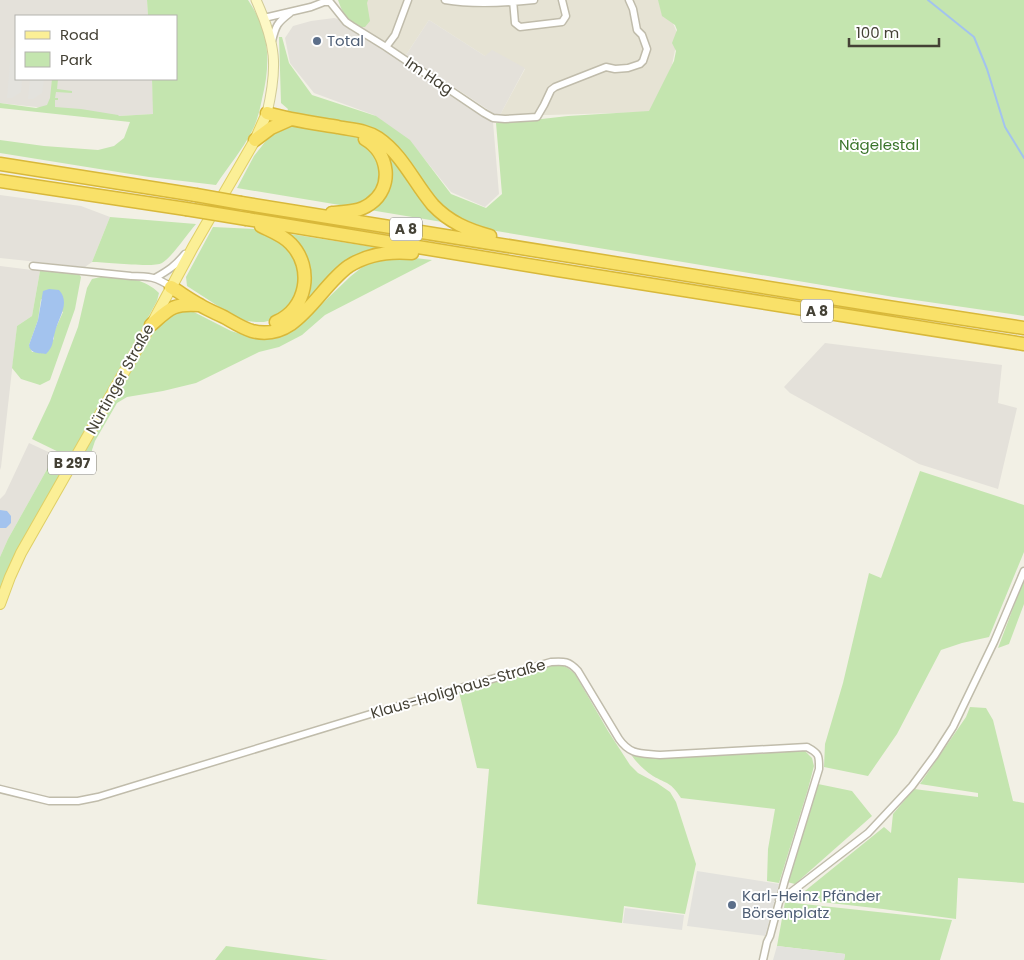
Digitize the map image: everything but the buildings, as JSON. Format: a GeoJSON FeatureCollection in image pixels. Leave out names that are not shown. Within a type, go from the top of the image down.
{"type":"FeatureCollection","features":[{"type":"Feature","properties":{"kind":"highway"},"geometry":{"type":"LineString","coordinates":[[267,113],[290,120],[370,134],[390,147],[402,160],[434,206],[448,219],[466,229],[492,236],[498,244]]}},
{"type":"Feature","properties":{"kind":"highway"},"geometry":{"type":"LineString","coordinates":[[255,140],[271,128],[290,120]]}},
{"type":"Feature","properties":{"kind":"highway"},"geometry":{"type":"LineString","coordinates":[[314,214],[361,209],[376,198],[382,190],[385,181],[385,165],[382,156],[370,142],[350,130]]}},
{"type":"Feature","properties":{"kind":"highway","name":"A 8"},"geometry":{"type":"LineString","coordinates":[[0,164],[1024,328]]}},
{"type":"Feature","properties":{"kind":"highway","name":"A 8"},"geometry":{"type":"LineString","coordinates":[[0,181],[186,209],[1024,344]]}},
{"type":"Feature","properties":{"kind":"highway"},"geometry":{"type":"LineString","coordinates":[[239,326],[264,326],[286,317],[300,301],[305,283],[302,259],[292,244],[277,233],[247,219]]}},
{"type":"Feature","properties":{"kind":"highway"},"geometry":{"type":"LineString","coordinates":[[171,286],[199,305],[239,326],[259,332],[270,332],[291,324],[303,315],[338,275],[355,263],[381,254],[395,252],[416,254],[431,249]]}},
{"type":"Feature","properties":{"kind":"highway"},"geometry":{"type":"LineString","coordinates":[[151,325],[176,305],[199,305]]}},
{"type":"Feature","properties":{"kind":"main road"},"geometry":{"type":"LineString","coordinates":[[256,0],[264,18]]}},
{"type":"Feature","properties":{"kind":"main road","name":"Nürtinger Straße"},"geometry":{"type":"LineString","coordinates":[[0,604],[21,553],[255,140],[267,113],[274,81],[272,43],[264,18]]}},
{"type":"Feature","properties":{"kind":"street"},"geometry":{"type":"LineString","coordinates":[[386,46],[395,35],[408,0]]}},
{"type":"Feature","properties":{"kind":"street"},"geometry":{"type":"LineString","coordinates":[[445,0],[534,0]]}},
{"type":"Feature","properties":{"kind":"street"},"geometry":{"type":"LineString","coordinates":[[513,1],[515,23],[520,27],[562,22],[566,16],[562,0]]}},
{"type":"Feature","properties":{"kind":"street","name":"Im Hag"},"geometry":{"type":"LineString","coordinates":[[330,2],[346,22],[386,46],[493,118],[505,119],[537,117],[551,90],[555,87],[606,67],[615,70],[640,64],[647,49],[642,35],[637,30],[633,9],[629,0]]}},
{"type":"Feature","properties":{"kind":"street","name":"Nürtinger Straße"},"geometry":{"type":"LineString","coordinates":[[264,18],[330,2]]}},
{"type":"Feature","properties":{"kind":"street","name":"Nürtinger Straße"},"geometry":{"type":"LineString","coordinates":[[272,43],[279,21],[294,11]]}},
{"type":"Feature","properties":{"kind":"street"},"geometry":{"type":"LineString","coordinates":[[155,278],[177,264],[193,247]]}},
{"type":"Feature","properties":{"kind":"street"},"geometry":{"type":"LineString","coordinates":[[32,266],[155,278],[171,286]]}},
{"type":"Feature","properties":{"kind":"street"},"geometry":{"type":"LineString","coordinates":[[779,900],[868,833],[912,786],[935,755],[952,727],[994,642],[1024,571]]}},
{"type":"Feature","properties":{"kind":"street","name":"Klaus-Holighaus-Straße"},"geometry":{"type":"LineString","coordinates":[[0,789],[49,801],[78,801],[98,797],[377,712],[551,662],[561,661],[571,664],[578,671],[619,739],[625,748],[630,751],[660,755],[807,747],[816,752],[819,757],[819,770],[779,900],[763,960]]}},
{"type":"Feature","properties":{"kind":"shaded area"},"geometry":{"type":"Polygon","coordinates":[[[0,0],[147,0],[148,15],[15,15],[15,80],[152,80],[154,114],[118,116],[0,103],[0,0]]]}},
{"type":"Feature","properties":{"kind":"shaded area"},"geometry":{"type":"Polygon","coordinates":[[[339,0],[663,0],[678,35],[672,65],[652,112],[500,115],[525,69],[485,56],[429,20],[406,55],[359,26],[339,0]]]}},
{"type":"Feature","properties":{"kind":"shaded area"},"geometry":{"type":"Polygon","coordinates":[[[334,18],[342,20],[352,30],[385,49],[493,122],[499,194],[485,207],[451,192],[410,141],[374,115],[314,93],[290,63],[285,38],[293,26],[334,18]]]}},
{"type":"Feature","properties":{"kind":"shaded area"},"geometry":{"type":"Polygon","coordinates":[[[429,20],[485,56],[492,50],[525,68],[500,115],[496,115],[406,55],[429,20]]]}},
{"type":"Feature","properties":{"kind":"shaded area"},"geometry":{"type":"Polygon","coordinates":[[[15,47],[15,80],[22,80],[21,92],[12,98],[7,98],[11,49],[15,47]]]}},
{"type":"Feature","properties":{"kind":"shaded area"},"geometry":{"type":"Polygon","coordinates":[[[30,80],[44,80],[42,93],[33,99],[28,99],[30,80]]]}},
{"type":"Feature","properties":{"kind":"shaded area"},"geometry":{"type":"Polygon","coordinates":[[[0,195],[81,206],[110,217],[92,262],[85,267],[0,258],[0,195]]]}},
{"type":"Feature","properties":{"kind":"shaded area"},"geometry":{"type":"Polygon","coordinates":[[[0,266],[40,271],[32,316],[17,326],[0,470],[0,266]]]}},
{"type":"Feature","properties":{"kind":"shaded area"},"geometry":{"type":"Polygon","coordinates":[[[825,343],[1002,365],[998,403],[1017,408],[998,489],[919,464],[790,393],[784,387],[825,343]]]}},
{"type":"Feature","properties":{"kind":"shaded area"},"geometry":{"type":"Polygon","coordinates":[[[29,443],[55,455],[8,539],[0,557],[0,499],[5,494],[29,443]]]}},
{"type":"Feature","properties":{"kind":"shaded area","name":"Karl-Heinz Pfänder Börsenplatz"},"geometry":{"type":"Polygon","coordinates":[[[697,871],[779,884],[765,936],[687,926],[697,871]]]}},
{"type":"Feature","properties":{"kind":"shaded area"},"geometry":{"type":"Polygon","coordinates":[[[625,908],[684,915],[682,930],[623,923],[625,908]]]}},
{"type":"Feature","properties":{"kind":"shaded area"},"geometry":{"type":"Polygon","coordinates":[[[777,946],[845,954],[844,960],[773,960],[777,946]]]}},
{"type":"Feature","properties":{"kind":"green space"},"geometry":{"type":"Polygon","coordinates":[[[147,0],[248,0],[261,24],[267,48],[267,72],[258,115],[254,127],[240,152],[216,185],[149,177],[0,153],[0,140],[44,146],[98,150],[114,146],[124,138],[130,122],[0,108],[0,103],[36,108],[47,105],[50,98],[52,80],[58,80],[57,89],[72,91],[72,93],[56,92],[55,98],[58,98],[58,100],[55,100],[55,107],[81,109],[119,116],[153,114],[152,80],[178,80],[178,15],[148,15],[147,0]]]}},
{"type":"Feature","properties":{"kind":"green space"},"geometry":{"type":"Polygon","coordinates":[[[338,0],[368,0],[370,21],[365,27],[353,24],[345,15],[338,0]]]}},
{"type":"Feature","properties":{"kind":"green space","name":"Nägelestal"},"geometry":{"type":"Polygon","coordinates":[[[658,0],[1024,0],[1024,316],[894,297],[237,188],[254,156],[272,133],[282,128],[288,109],[281,103],[279,37],[282,37],[289,63],[312,95],[376,116],[410,140],[451,194],[486,208],[502,194],[496,123],[649,111],[674,61],[676,51],[672,43],[677,30],[675,25],[662,16],[658,0]]]}},
{"type":"Feature","properties":{"kind":"green space"},"geometry":{"type":"Polygon","coordinates":[[[110,217],[196,224],[162,263],[140,265],[92,262],[110,217]]]}},
{"type":"Feature","properties":{"kind":"green space"},"geometry":{"type":"Polygon","coordinates":[[[213,227],[255,229],[270,233],[288,243],[302,273],[294,304],[272,320],[264,322],[247,321],[235,317],[187,286],[186,277],[213,227]]]}},
{"type":"Feature","properties":{"kind":"green space"},"geometry":{"type":"Polygon","coordinates":[[[284,233],[380,248],[281,321],[308,280],[284,233]]]}},
{"type":"Feature","properties":{"kind":"green space"},"geometry":{"type":"Polygon","coordinates":[[[398,256],[432,260],[325,315],[302,335],[279,347],[259,352],[196,383],[127,397],[117,403],[95,441],[90,463],[85,464],[80,459],[155,329],[169,314],[188,309],[231,331],[251,337],[273,336],[307,318],[351,276],[370,261],[398,256]]]}},
{"type":"Feature","properties":{"kind":"green space"},"geometry":{"type":"Polygon","coordinates":[[[40,271],[78,273],[81,277],[75,309],[50,380],[40,385],[21,379],[12,368],[17,326],[32,316],[40,271]],[[41,299],[38,320],[29,345],[32,352],[39,352],[54,339],[54,332],[63,312],[41,299]]]}},
{"type":"Feature","properties":{"kind":"green space"},"geometry":{"type":"Polygon","coordinates":[[[109,275],[142,282],[159,293],[157,301],[71,458],[32,439],[50,401],[78,327],[87,288],[92,279],[109,275]]]}},
{"type":"Feature","properties":{"kind":"green space"},"geometry":{"type":"Polygon","coordinates":[[[55,455],[66,460],[68,464],[0,597],[0,557],[8,539],[55,455]]]}},
{"type":"Feature","properties":{"kind":"green space"},"geometry":{"type":"Polygon","coordinates":[[[920,471],[1024,505],[1024,552],[989,637],[941,650],[897,734],[868,776],[824,767],[825,744],[843,683],[869,573],[881,578],[920,471]]]}},
{"type":"Feature","properties":{"kind":"green space"},"geometry":{"type":"Polygon","coordinates":[[[1024,579],[1024,604],[1009,644],[998,648],[1024,579]]]}},
{"type":"Feature","properties":{"kind":"green space"},"geometry":{"type":"Polygon","coordinates":[[[550,664],[564,666],[575,674],[630,765],[638,773],[670,792],[676,802],[696,864],[685,914],[624,906],[622,923],[477,904],[489,769],[477,768],[459,692],[550,664]]]}},
{"type":"Feature","properties":{"kind":"green space"},"geometry":{"type":"Polygon","coordinates":[[[970,707],[986,708],[993,720],[1013,801],[1024,803],[1024,883],[958,878],[956,919],[795,899],[884,827],[891,833],[893,814],[914,789],[978,797],[978,793],[920,784],[966,717],[970,707]]]}},
{"type":"Feature","properties":{"kind":"green space"},"geometry":{"type":"Polygon","coordinates":[[[805,751],[812,758],[814,766],[779,883],[767,881],[768,849],[775,809],[681,798],[671,786],[653,776],[632,756],[673,758],[805,751]]]}},
{"type":"Feature","properties":{"kind":"green space"},"geometry":{"type":"Polygon","coordinates":[[[818,784],[852,791],[872,816],[795,884],[787,882],[818,784]]]}},
{"type":"Feature","properties":{"kind":"green space"},"geometry":{"type":"Polygon","coordinates":[[[785,902],[952,920],[940,960],[844,960],[845,954],[777,946],[785,902]]]}},
{"type":"Feature","properties":{"kind":"green space"},"geometry":{"type":"Polygon","coordinates":[[[226,946],[328,960],[215,960],[226,946]]]}},
{"type":"Feature","properties":{"kind":"water"},"geometry":{"type":"Polygon","coordinates":[[[49,289],[59,290],[64,300],[64,305],[52,346],[46,354],[33,352],[29,345],[38,320],[43,291],[49,289]]]}},
{"type":"Feature","properties":{"kind":"water"},"geometry":{"type":"Polygon","coordinates":[[[0,510],[7,511],[11,516],[11,523],[6,528],[0,528],[0,510]]]}},
{"type":"Feature","properties":{"kind":"waterway"},"geometry":{"type":"LineString","coordinates":[[928,0],[974,37],[987,69],[1005,127],[1024,158]]}},
{"type":"Feature","properties":{"kind":"place","name":"Total"},"geometry":{"type":"Point","coordinates":[317,41]}},
{"type":"Feature","properties":{"kind":"place","name":"Karl-Heinz Pfänder Börsenplatz"},"geometry":{"type":"Point","coordinates":[732,905]}}]}
